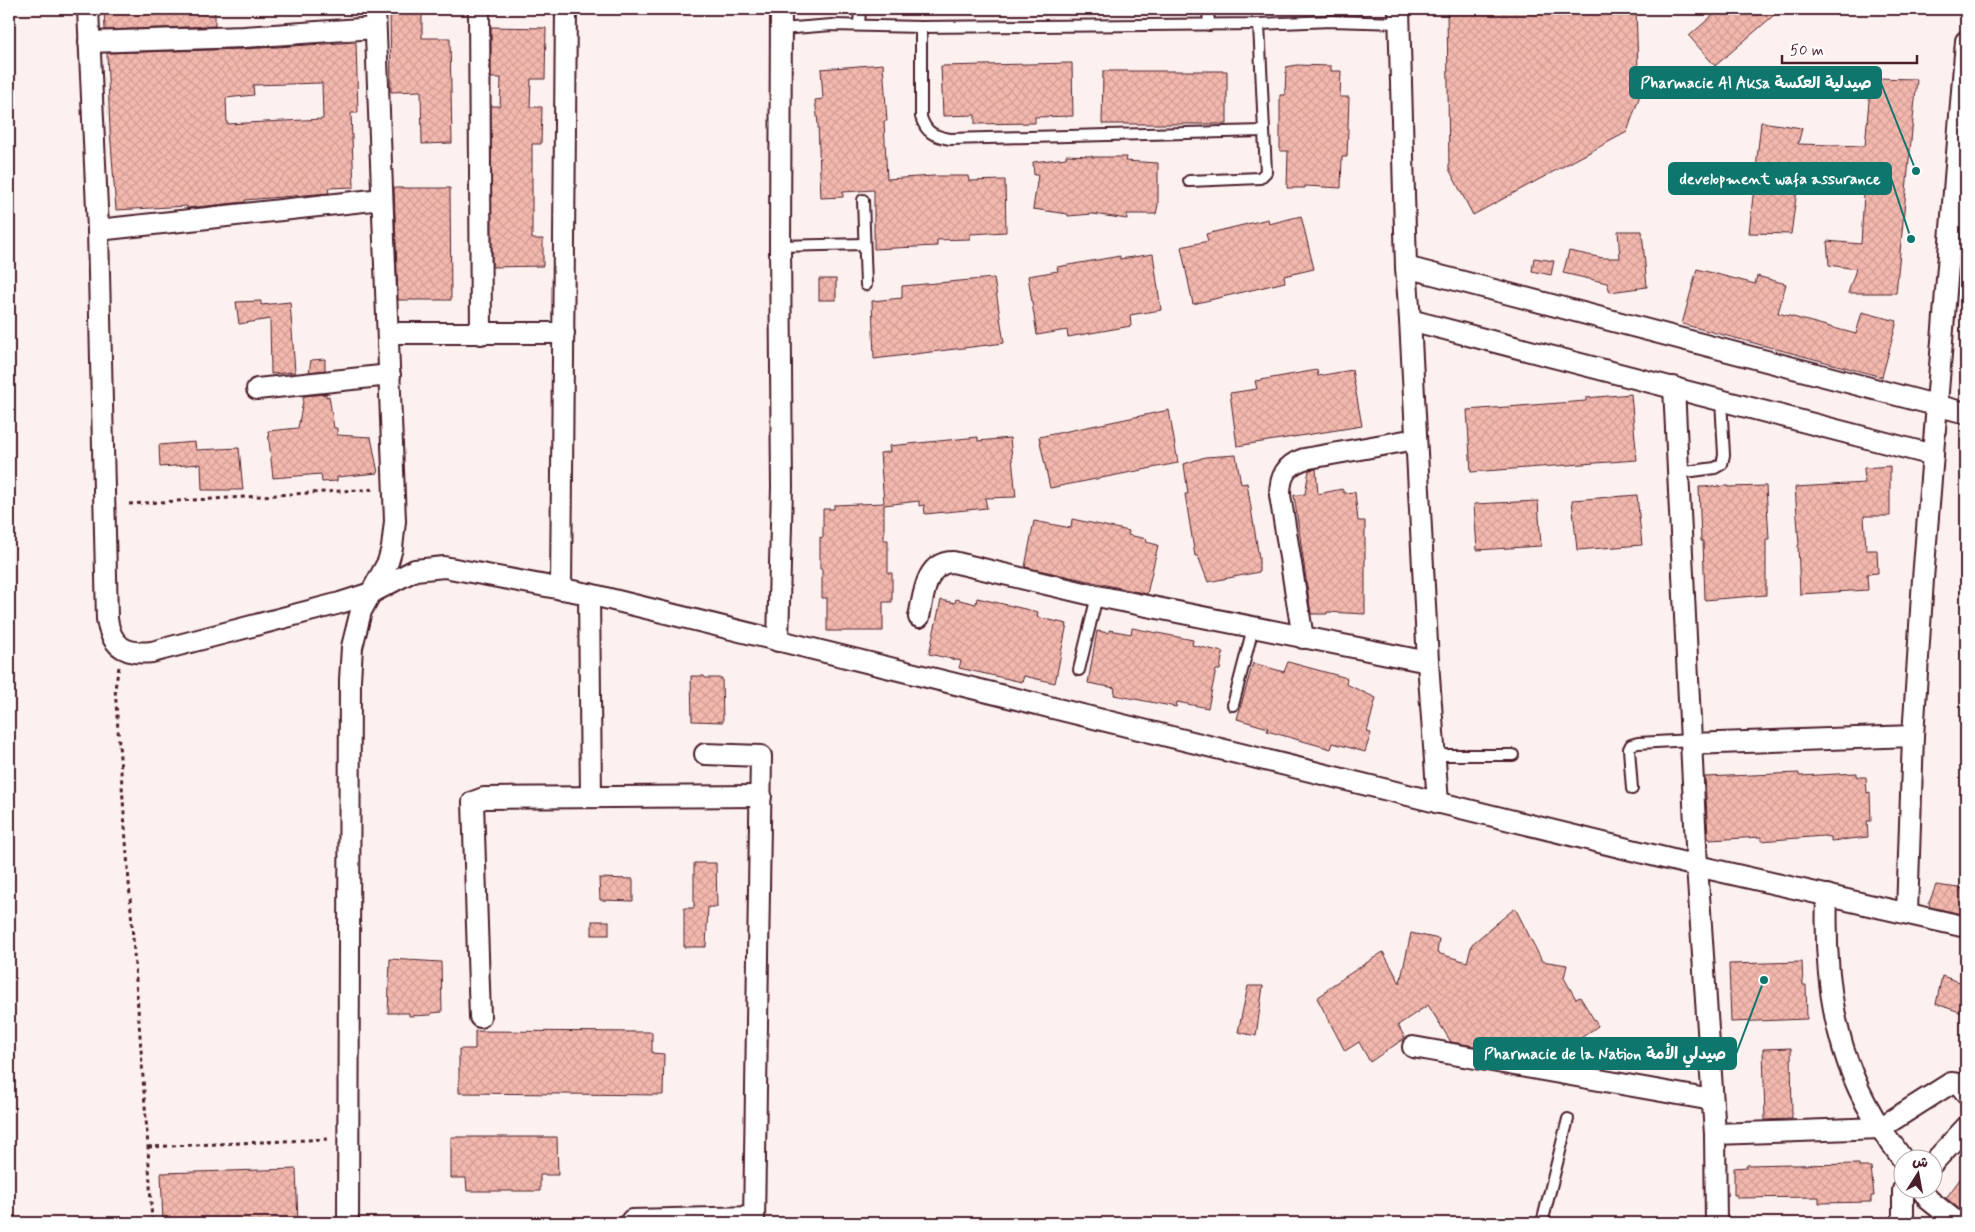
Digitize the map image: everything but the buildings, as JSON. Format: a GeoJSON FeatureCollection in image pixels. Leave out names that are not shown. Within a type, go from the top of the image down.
{"type":"FeatureCollection","features":[{"type":"Feature","properties":{"kind":"street"},"geometry":{"type":"LineString","coordinates":[[88,9],[98,230],[107,619],[109,631],[114,642],[123,649],[138,653],[152,652],[340,603],[371,593],[415,570],[444,567],[589,594],[778,642],[1126,724],[1697,866],[1966,927]]}},
{"type":"Feature","properties":{"kind":"street"},"geometry":{"type":"LineString","coordinates":[[479,9],[481,334]]}},
{"type":"Feature","properties":{"kind":"street"},"geometry":{"type":"LineString","coordinates":[[561,589],[566,9]]}},
{"type":"Feature","properties":{"kind":"street"},"geometry":{"type":"LineString","coordinates":[[778,642],[782,486],[780,9]]}},
{"type":"Feature","properties":{"kind":"street"},"geometry":{"type":"LineString","coordinates":[[1399,16],[1406,267],[1428,662],[1438,803]]}},
{"type":"Feature","properties":{"kind":"street"},"geometry":{"type":"LineString","coordinates":[[89,42],[244,36],[375,18],[395,521],[392,548],[388,562],[361,611],[352,647],[350,680],[348,1223]]}},
{"type":"Feature","properties":{"kind":"street"},"geometry":{"type":"LineString","coordinates":[[1907,913],[1913,736],[1966,41]]}},
{"type":"Feature","properties":{"kind":"street"},"geometry":{"type":"LineString","coordinates":[[98,230],[382,198]]}},
{"type":"Feature","properties":{"kind":"street"},"geometry":{"type":"LineString","coordinates":[[1406,267],[1966,413]]}},
{"type":"Feature","properties":{"kind":"street"},"geometry":{"type":"LineString","coordinates":[[1410,320],[1934,455]]}},
{"type":"Feature","properties":{"kind":"street"},"geometry":{"type":"LineString","coordinates":[[388,333],[564,333]]}},
{"type":"Feature","properties":{"kind":"street"},"geometry":{"type":"LineString","coordinates":[[257,389],[390,376]]}},
{"type":"Feature","properties":{"kind":"street"},"geometry":{"type":"LineString","coordinates":[[1674,387],[1697,866],[1715,1134],[1716,1223]]}},
{"type":"Feature","properties":{"kind":"street"},"geometry":{"type":"LineString","coordinates":[[1303,638],[1280,495],[1282,477],[1294,463],[1304,459],[1416,440]]}},
{"type":"Feature","properties":{"kind":"street"},"geometry":{"type":"LineString","coordinates":[[919,616],[931,572],[940,564],[947,562],[959,563],[1097,596],[1428,662]]}},
{"type":"Feature","properties":{"kind":"street"},"geometry":{"type":"LineString","coordinates":[[589,594],[591,797]]}},
{"type":"Feature","properties":{"kind":"street"},"geometry":{"type":"LineString","coordinates":[[1692,742],[1913,736]]}},
{"type":"Feature","properties":{"kind":"street"},"geometry":{"type":"LineString","coordinates":[[630,1223],[632,1220],[754,1220],[761,756],[706,754]]}},
{"type":"Feature","properties":{"kind":"street"},"geometry":{"type":"LineString","coordinates":[[480,1017],[473,802],[484,798],[761,796]]}},
{"type":"Feature","properties":{"kind":"street"},"geometry":{"type":"LineString","coordinates":[[1827,895],[1826,937],[1834,1016],[1844,1054],[1861,1093],[1880,1128],[1896,1150]]}},
{"type":"Feature","properties":{"kind":"street"},"geometry":{"type":"LineString","coordinates":[[1413,1047],[1712,1100]]}},
{"type":"Feature","properties":{"kind":"street"},"geometry":{"type":"LineString","coordinates":[[1715,1134],[1880,1128],[1950,1082],[1959,1084],[1966,1093]]}},
{"type":"Feature","properties":{"kind":"street"},"geometry":{"type":"LineString","coordinates":[[1942,1153],[1966,1126]]}},
{"type":"Feature","properties":{"kind":"street"},"geometry":{"type":"LineString","coordinates":[[1903,1200],[1903,1223]]}},
{"type":"Feature","properties":{"kind":"street"},"geometry":{"type":"LineString","coordinates":[[1929,1200],[1958,1223]]}},
{"type":"Feature","properties":{"kind":"lane"},"geometry":{"type":"LineString","coordinates":[[859,25],[860,9]]}},
{"type":"Feature","properties":{"kind":"lane"},"geometry":{"type":"LineString","coordinates":[[1208,9],[1209,24]]}},
{"type":"Feature","properties":{"kind":"lane"},"geometry":{"type":"LineString","coordinates":[[781,29],[859,25],[921,27],[1259,24],[1399,16]]}},
{"type":"Feature","properties":{"kind":"lane"},"geometry":{"type":"LineString","coordinates":[[1189,181],[1260,178],[1266,172],[1259,24]]}},
{"type":"Feature","properties":{"kind":"lane"},"geometry":{"type":"LineString","coordinates":[[921,27],[921,118],[924,127],[937,137],[950,139],[1264,131]]}},
{"type":"Feature","properties":{"kind":"lane"},"geometry":{"type":"LineString","coordinates":[[863,200],[866,285]]}},
{"type":"Feature","properties":{"kind":"lane"},"geometry":{"type":"LineString","coordinates":[[780,246],[864,244]]}},
{"type":"Feature","properties":{"kind":"lane"},"geometry":{"type":"LineString","coordinates":[[1678,473],[1715,468],[1722,464],[1724,455],[1721,399]]}},
{"type":"Feature","properties":{"kind":"lane"},"geometry":{"type":"LineString","coordinates":[[1079,670],[1097,596]]}},
{"type":"Feature","properties":{"kind":"lane"},"geometry":{"type":"LineString","coordinates":[[1233,705],[1253,628]]}},
{"type":"Feature","properties":{"kind":"lane"},"geometry":{"type":"LineString","coordinates":[[1632,789],[1629,749],[1631,745],[1638,742],[1692,742]]}},
{"type":"Feature","properties":{"kind":"lane"},"geometry":{"type":"LineString","coordinates":[[1435,756],[1513,755]]}},
{"type":"Feature","properties":{"kind":"lane"},"geometry":{"type":"LineString","coordinates":[[1542,1223],[1568,1119]]}},
{"type":"Feature","properties":{"kind":"path"},"geometry":{"type":"LineString","coordinates":[[129,504],[394,488]]}},
{"type":"Feature","properties":{"kind":"path"},"geometry":{"type":"LineString","coordinates":[[123,649],[115,688],[152,1223]]}},
{"type":"Feature","properties":{"kind":"path"},"geometry":{"type":"LineString","coordinates":[[148,1148],[348,1138]]}},
{"type":"Feature","properties":{"kind":"place","name":"Pharmacie Al Aksa صيدلية العكسة"},"geometry":{"type":"Point","coordinates":[1916,171]}},
{"type":"Feature","properties":{"kind":"place","name":"development wafa assurance"},"geometry":{"type":"Point","coordinates":[1911,239]}},
{"type":"Feature","properties":{"kind":"place","name":"Pharmacie de la Nation صيدلي الأمة"},"geometry":{"type":"Point","coordinates":[1764,980]}}]}
